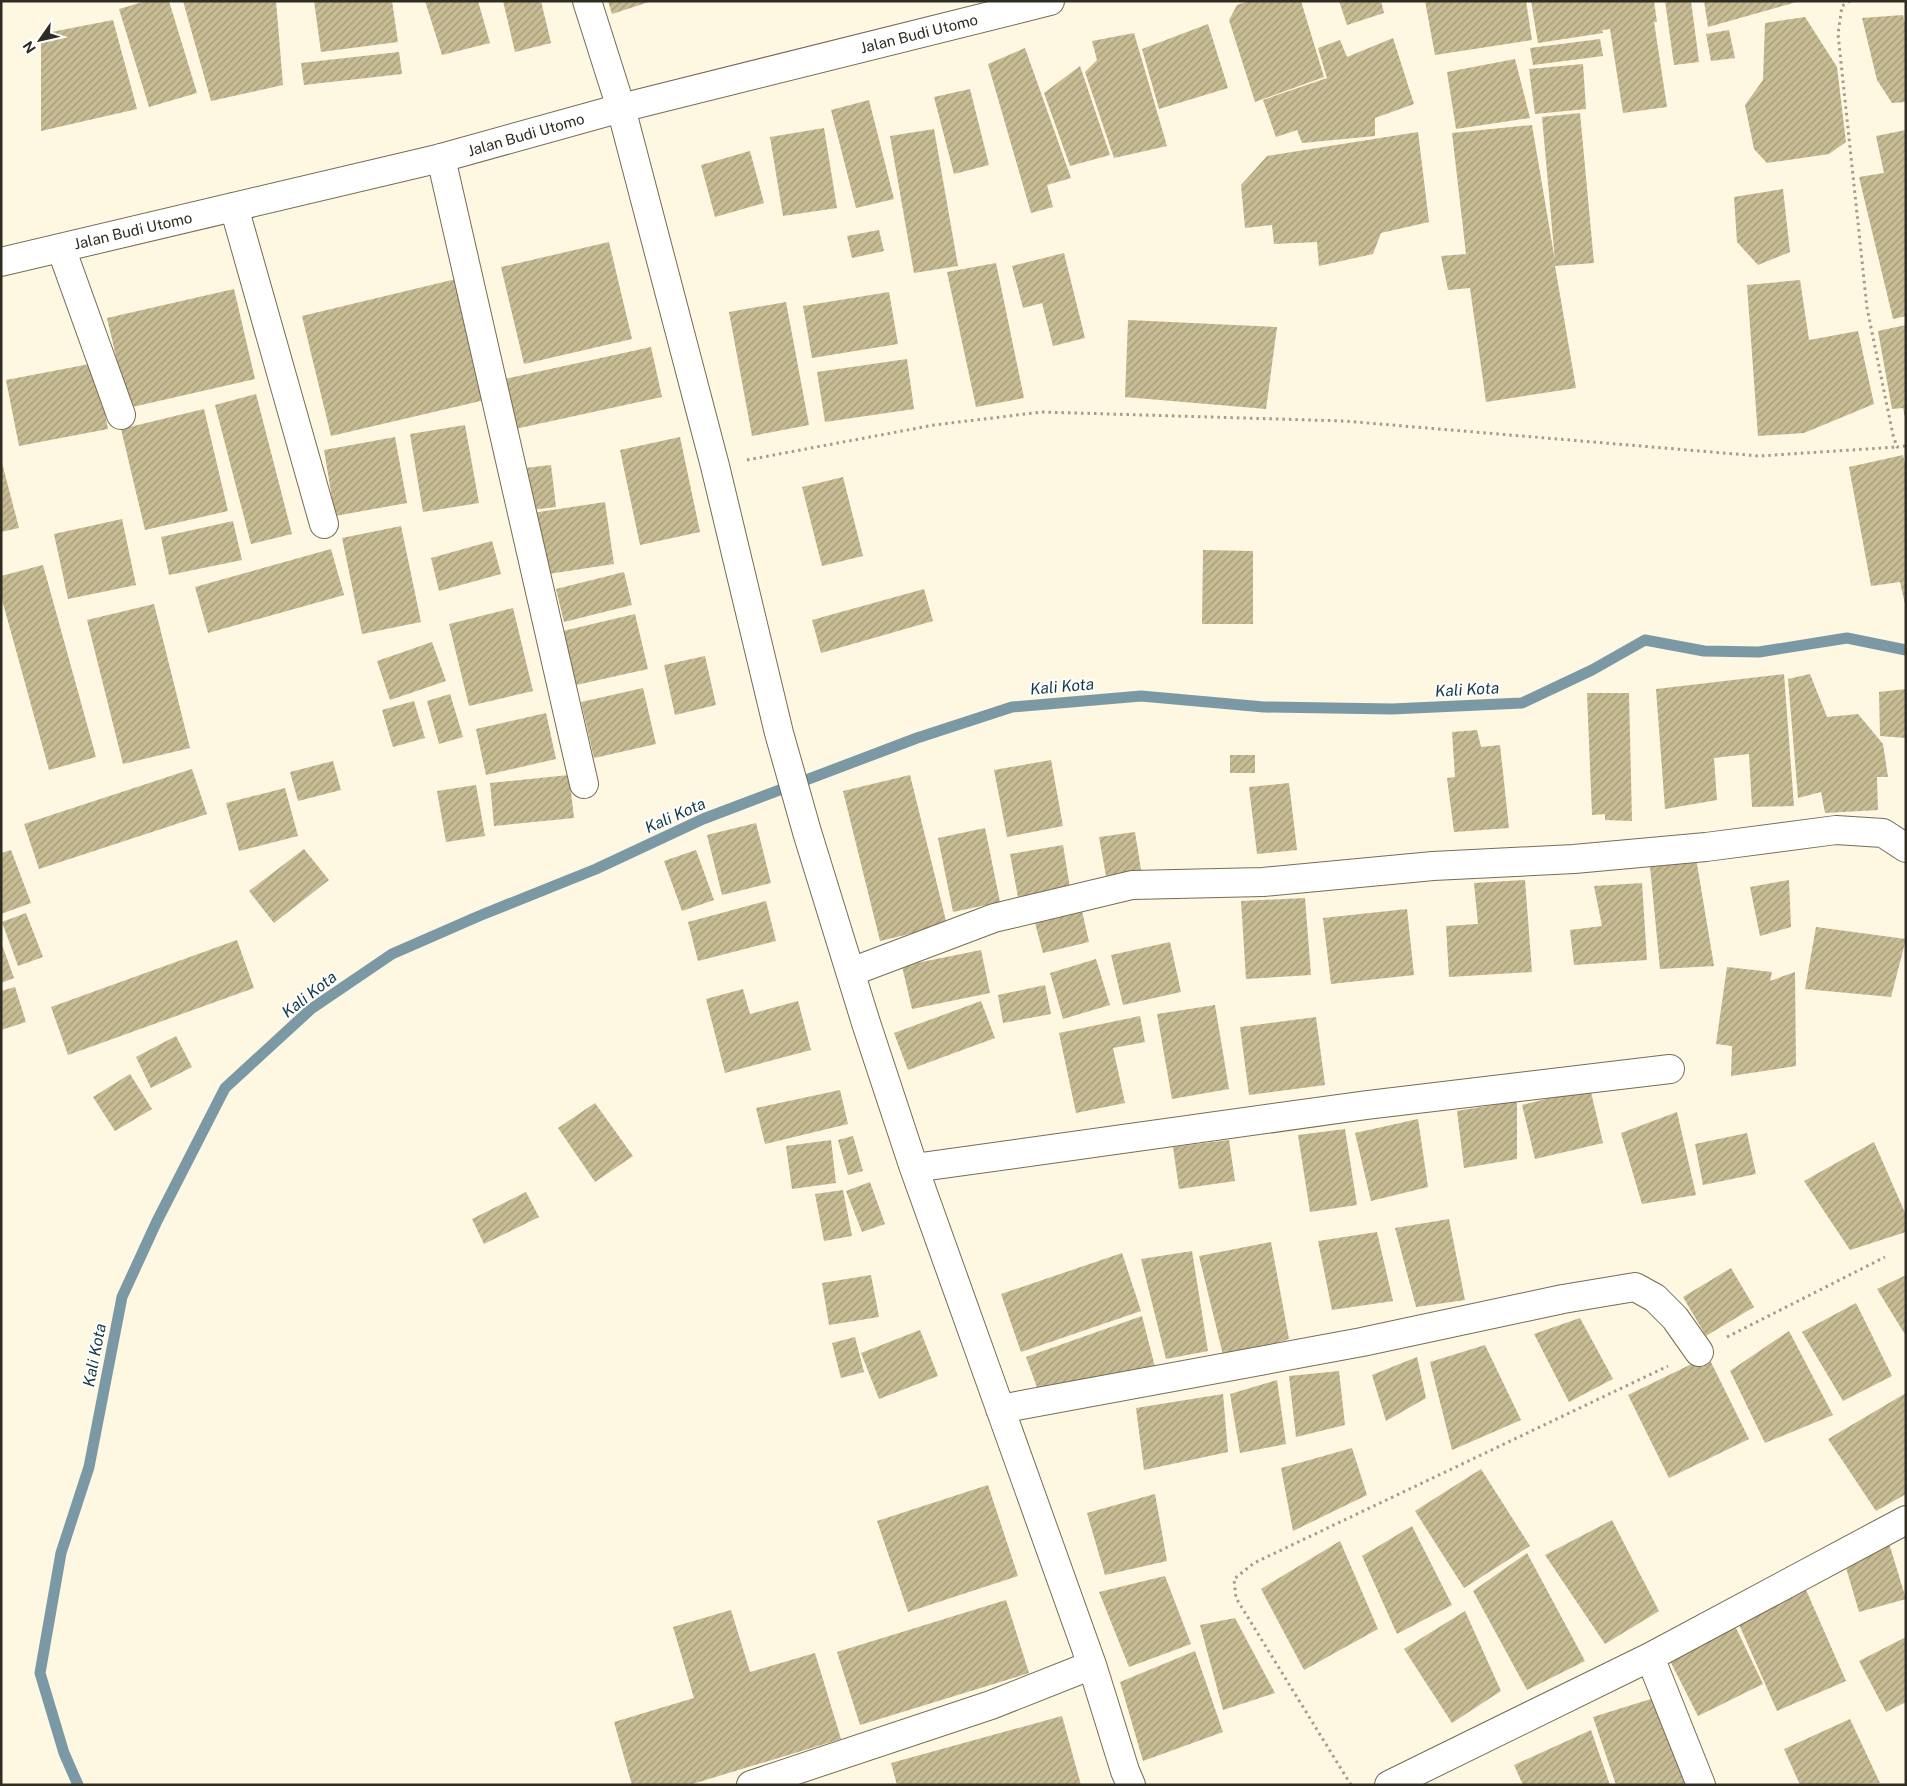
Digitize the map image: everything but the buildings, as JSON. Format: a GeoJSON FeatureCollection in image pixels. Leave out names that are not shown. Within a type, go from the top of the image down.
{"type":"FeatureCollection","features":[{"type":"Feature","properties":{"kind":"street"},"geometry":{"type":"LineString","coordinates":[[587,1],[622,108],[715,466],[779,733],[807,832],[852,972],[866,1023],[914,1168],[1092,1665],[1131,1785]]}},
{"type":"Feature","properties":{"kind":"street","name":"Jalan Budi Utomo"},"geometry":{"type":"LineString","coordinates":[[1,262],[441,158],[622,108],[1050,1]]}},
{"type":"Feature","properties":{"kind":"street"},"geometry":{"type":"LineString","coordinates":[[441,158],[584,784]]}},
{"type":"Feature","properties":{"kind":"street"},"geometry":{"type":"LineString","coordinates":[[234,207],[324,524]]}},
{"type":"Feature","properties":{"kind":"street"},"geometry":{"type":"LineString","coordinates":[[61,248],[121,415]]}},
{"type":"Feature","properties":{"kind":"street"},"geometry":{"type":"LineString","coordinates":[[852,972],[994,918],[1132,885],[1263,882],[1433,866],[1574,858],[1706,846],[1836,830],[1884,833],[1906,848]]}},
{"type":"Feature","properties":{"kind":"street"},"geometry":{"type":"LineString","coordinates":[[914,1168],[1367,1105],[1670,1070]]}},
{"type":"Feature","properties":{"kind":"street"},"geometry":{"type":"LineString","coordinates":[[1000,1409],[1362,1342],[1563,1299],[1635,1287],[1656,1298],[1675,1318],[1698,1352]]}},
{"type":"Feature","properties":{"kind":"street"},"geometry":{"type":"LineString","coordinates":[[1389,1785],[1650,1657],[1906,1520]]}},
{"type":"Feature","properties":{"kind":"street"},"geometry":{"type":"LineString","coordinates":[[1650,1657],[1701,1785]]}},
{"type":"Feature","properties":{"kind":"street"},"geometry":{"type":"LineString","coordinates":[[751,1785],[991,1705],[1092,1665]]}},
{"type":"Feature","properties":{"kind":"path"},"geometry":{"type":"LineString","coordinates":[[1850,1],[1842,6],[1838,34],[1867,308],[1897,447]]}},
{"type":"Feature","properties":{"kind":"path"},"geometry":{"type":"LineString","coordinates":[[715,466],[905,430],[1042,412],[1344,421],[1759,456],[1906,446]]}},
{"type":"Feature","properties":{"kind":"path"},"geometry":{"type":"LineString","coordinates":[[1351,1785],[1236,1598],[1234,1579],[1254,1563],[1698,1352],[1885,1257]]}},
{"type":"Feature","properties":{"kind":"waterway","name":"Kali Kota"},"geometry":{"type":"LineString","coordinates":[[78,1785],[64,1753],[40,1673],[61,1553],[89,1467],[122,1297],[157,1221],[225,1088],[311,1009],[392,954],[479,916],[596,869],[703,819],[917,738],[1012,707],[1141,696],[1264,707],[1392,709],[1522,703],[1592,670],[1645,640],[1704,651],[1759,652],[1847,638],[1906,650]]}}]}
